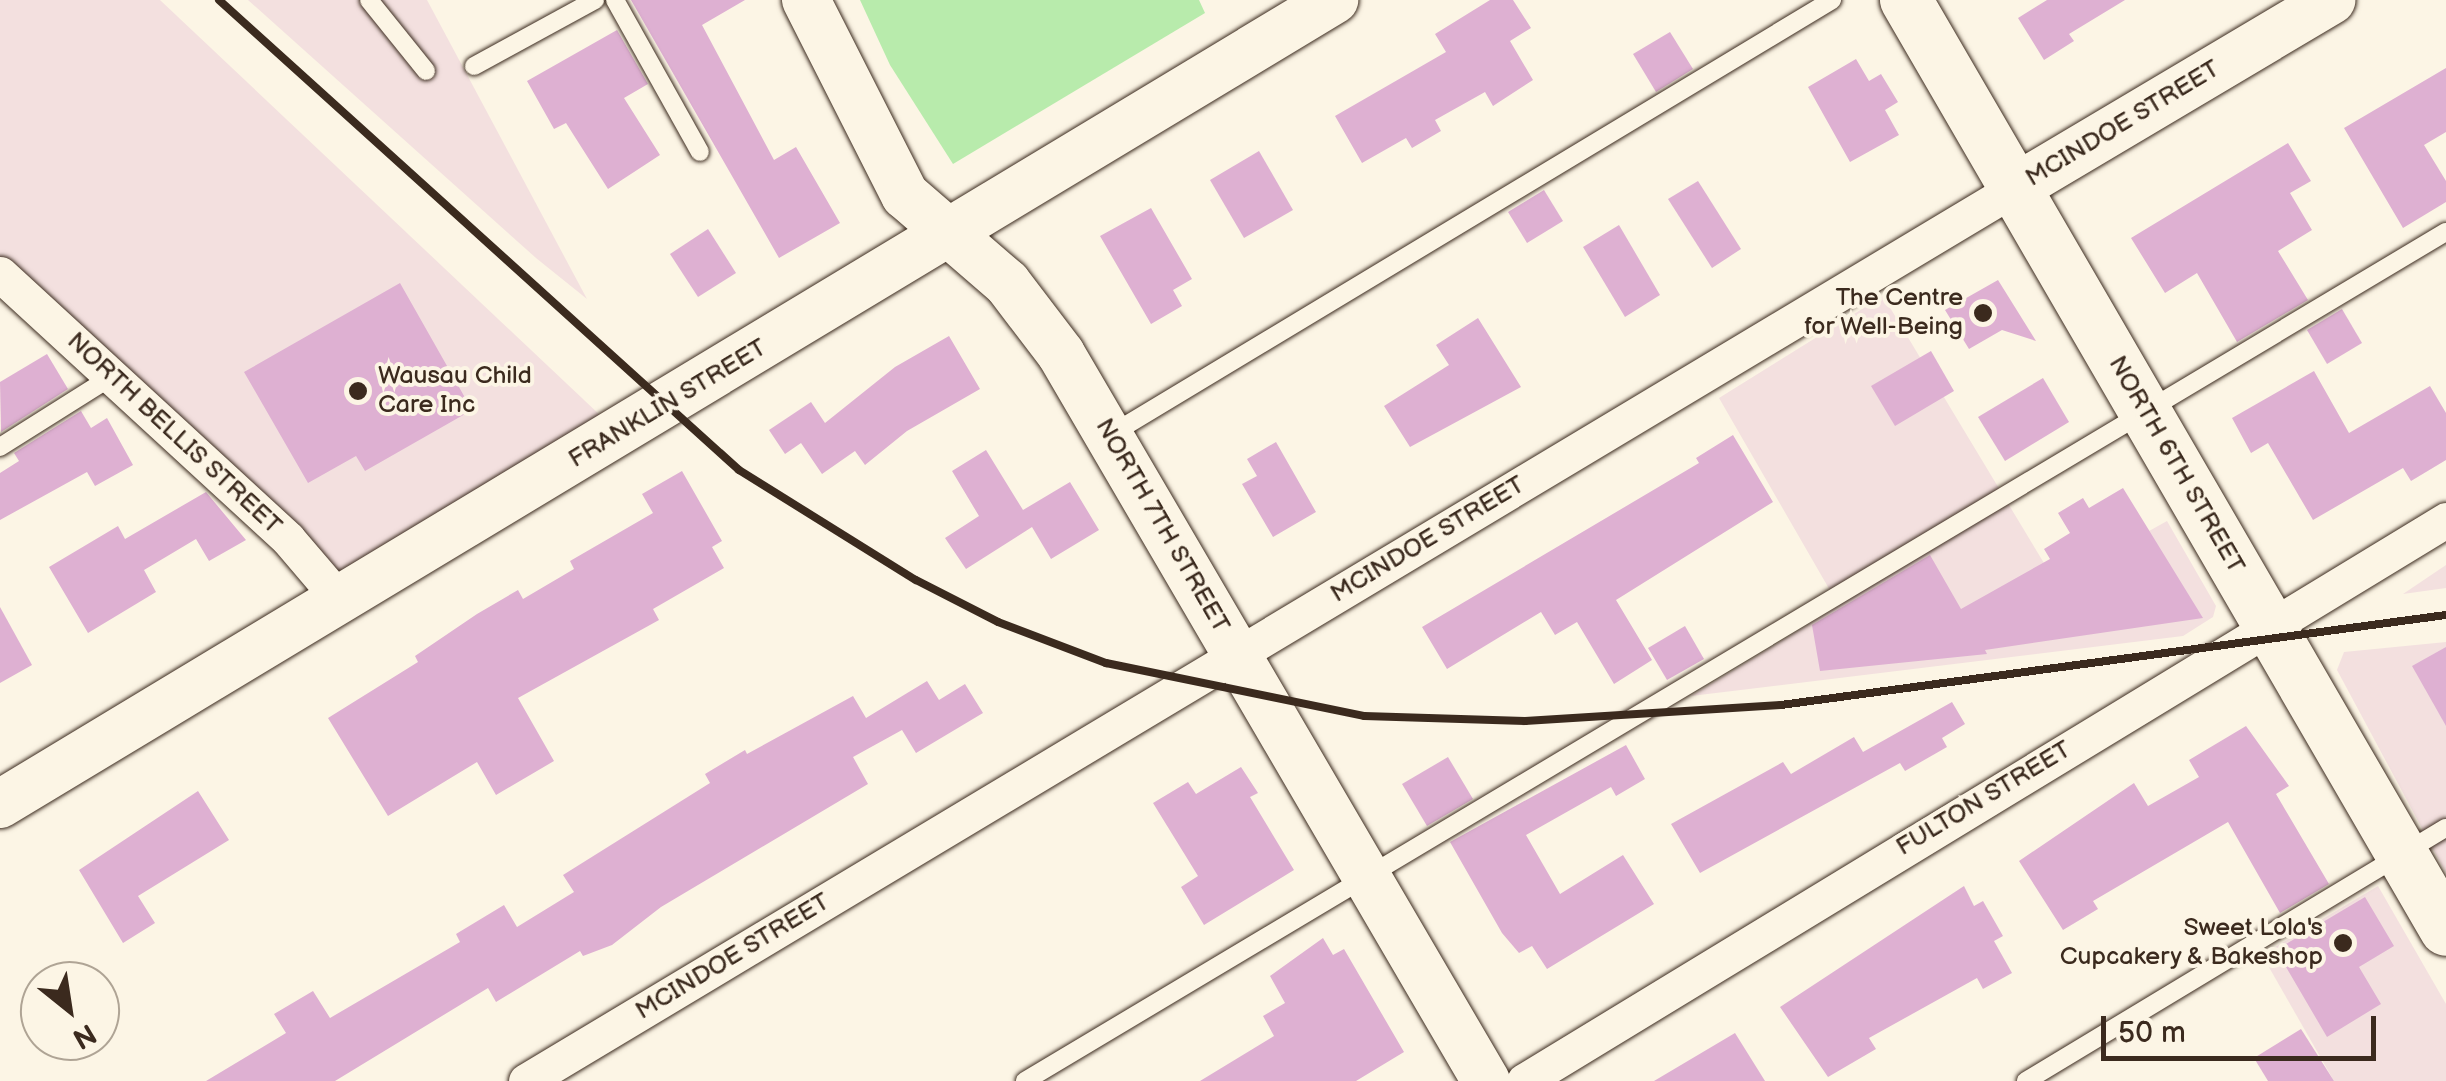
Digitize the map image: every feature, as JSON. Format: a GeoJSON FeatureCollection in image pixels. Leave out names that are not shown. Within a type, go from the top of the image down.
{"type":"FeatureCollection","features":[{"type":"Feature","properties":{"kind":"main road","name":"NORTH 6TH STREET"},"geometry":{"type":"LineString","coordinates":[[1906,0],[2446,930]]}},
{"type":"Feature","properties":{"kind":"street","name":"NORTH 7TH STREET"},"geometry":{"type":"LineString","coordinates":[[806,0],[890,172],[946,237],[1007,284],[1110,435],[1486,1081]]}},
{"type":"Feature","properties":{"kind":"street","name":"FRANKLIN STREET"},"geometry":{"type":"LineString","coordinates":[[0,804],[1334,0]]}},
{"type":"Feature","properties":{"kind":"street","name":"MCINDOE STREET"},"geometry":{"type":"LineString","coordinates":[[526,1081],[2330,0]]}},
{"type":"Feature","properties":{"kind":"street","name":"NORTH BELLIS STREET"},"geometry":{"type":"LineString","coordinates":[[0,274],[288,539],[341,601]]}},
{"type":"Feature","properties":{"kind":"street","name":"FULTON STREET"},"geometry":{"type":"LineString","coordinates":[[1524,1081],[2446,520]]}},
{"type":"Feature","properties":{"kind":"lane"},"geometry":{"type":"LineString","coordinates":[[370,0],[426,71]]}},
{"type":"Feature","properties":{"kind":"lane"},"geometry":{"type":"LineString","coordinates":[[474,66],[595,0]]}},
{"type":"Feature","properties":{"kind":"lane"},"geometry":{"type":"LineString","coordinates":[[615,0],[700,152]]}},
{"type":"Feature","properties":{"kind":"lane"},"geometry":{"type":"LineString","coordinates":[[1110,435],[1832,0]]}},
{"type":"Feature","properties":{"kind":"lane"},"geometry":{"type":"LineString","coordinates":[[1025,1081],[2142,408],[2446,232]]}},
{"type":"Feature","properties":{"kind":"lane"},"geometry":{"type":"LineString","coordinates":[[0,447],[111,377]]}},
{"type":"Feature","properties":{"kind":"lane"},"geometry":{"type":"LineString","coordinates":[[2026,1081],[2446,828]]}},
{"type":"Feature","properties":{"kind":"shaded area"},"geometry":{"type":"Polygon","coordinates":[[[0,0],[160,0],[619,433],[341,601],[0,274],[0,0]]]}},
{"type":"Feature","properties":{"kind":"shaded area"},"geometry":{"type":"Polygon","coordinates":[[[248,0],[427,0],[587,299],[536,258],[248,0]]]}},
{"type":"Feature","properties":{"kind":"shaded area"},"geometry":{"type":"Polygon","coordinates":[[[1883,296],[2056,583],[2167,521],[2216,606],[2213,617],[2183,636],[1691,696],[1839,606],[1719,398],[1883,296]]]}},
{"type":"Feature","properties":{"kind":"shaded area"},"geometry":{"type":"Polygon","coordinates":[[[2446,565],[2446,588],[2403,594],[2446,565]]]}},
{"type":"Feature","properties":{"kind":"shaded area"},"geometry":{"type":"Polygon","coordinates":[[[2446,642],[2446,873],[2337,670],[2344,652],[2446,642]]]}},
{"type":"Feature","properties":{"kind":"shaded area"},"geometry":{"type":"Polygon","coordinates":[[[2378,886],[2446,1004],[2446,1081],[2334,1081],[2262,955],[2378,886]]]}},
{"type":"Feature","properties":{"kind":"green space"},"geometry":{"type":"Polygon","coordinates":[[[860,0],[1199,0],[1205,13],[953,164],[890,65],[860,0]]]}},
{"type":"Feature","properties":{"kind":"building"},"geometry":{"type":"Polygon","coordinates":[[[631,0],[745,0],[702,25],[774,160],[796,147],[840,223],[779,258],[631,0]]]}},
{"type":"Feature","properties":{"kind":"building"},"geometry":{"type":"Polygon","coordinates":[[[1490,0],[1513,0],[1531,28],[1510,41],[1533,80],[1493,106],[1485,92],[1435,120],[1441,131],[1412,148],[1406,138],[1362,163],[1335,116],[1446,52],[1435,34],[1490,0]]]}},
{"type":"Feature","properties":{"kind":"building"},"geometry":{"type":"Polygon","coordinates":[[[2047,0],[2125,0],[2069,34],[2074,41],[2044,60],[2018,18],[2047,0]]]}},
{"type":"Feature","properties":{"kind":"building"},"geometry":{"type":"Polygon","coordinates":[[[617,30],[648,84],[624,98],[660,155],[608,189],[566,123],[554,129],[527,81],[617,30]]]}},
{"type":"Feature","properties":{"kind":"building"},"geometry":{"type":"Polygon","coordinates":[[[1670,32],[1693,69],[1656,92],[1633,54],[1670,32]]]}},
{"type":"Feature","properties":{"kind":"building"},"geometry":{"type":"Polygon","coordinates":[[[1856,59],[1869,81],[1881,74],[1898,102],[1885,110],[1899,135],[1850,162],[1808,87],[1856,59]]]}},
{"type":"Feature","properties":{"kind":"building"},"geometry":{"type":"Polygon","coordinates":[[[2446,68],[2446,132],[2424,145],[2446,181],[2446,202],[2403,228],[2344,128],[2446,68]]]}},
{"type":"Feature","properties":{"kind":"building"},"geometry":{"type":"Polygon","coordinates":[[[2288,143],[2311,181],[2290,193],[2312,230],[2278,251],[2308,300],[2237,342],[2197,273],[2165,293],[2131,238],[2288,143]]]}},
{"type":"Feature","properties":{"kind":"building"},"geometry":{"type":"Polygon","coordinates":[[[1259,151],[1293,210],[1244,238],[1210,180],[1259,151]]]}},
{"type":"Feature","properties":{"kind":"building"},"geometry":{"type":"Polygon","coordinates":[[[1698,181],[1741,249],[1712,268],[1668,199],[1698,181]]]}},
{"type":"Feature","properties":{"kind":"building"},"geometry":{"type":"Polygon","coordinates":[[[1544,190],[1563,221],[1527,243],[1508,212],[1544,190]]]}},
{"type":"Feature","properties":{"kind":"building"},"geometry":{"type":"Polygon","coordinates":[[[1151,208],[1192,279],[1173,290],[1182,306],[1151,324],[1100,236],[1151,208]]]}},
{"type":"Feature","properties":{"kind":"building"},"geometry":{"type":"Polygon","coordinates":[[[1619,225],[1660,295],[1625,317],[1583,247],[1619,225]]]}},
{"type":"Feature","properties":{"kind":"building"},"geometry":{"type":"Polygon","coordinates":[[[708,229],[736,273],[698,297],[670,254],[708,229]]]}},
{"type":"Feature","properties":{"kind":"building","name":"The Centre for Well-Being"},"geometry":{"type":"Polygon","coordinates":[[[1998,280],[2036,341],[2002,330],[1969,349],[1945,310],[1998,280]]]}},
{"type":"Feature","properties":{"kind":"building","name":"Wausau Child Care Inc"},"geometry":{"type":"Polygon","coordinates":[[[400,283],[472,410],[365,471],[356,456],[308,483],[244,372],[400,283]]]}},
{"type":"Feature","properties":{"kind":"building"},"geometry":{"type":"Polygon","coordinates":[[[2342,309],[2362,343],[2327,364],[2307,330],[2342,309]]]}},
{"type":"Feature","properties":{"kind":"building"},"geometry":{"type":"Polygon","coordinates":[[[1478,318],[1521,387],[1410,447],[1384,406],[1449,365],[1436,345],[1478,318]]]}},
{"type":"Feature","properties":{"kind":"building"},"geometry":{"type":"Polygon","coordinates":[[[949,336],[980,389],[907,431],[865,465],[855,451],[822,474],[801,443],[785,454],[769,430],[811,402],[825,423],[895,367],[949,336]]]}},
{"type":"Feature","properties":{"kind":"building"},"geometry":{"type":"Polygon","coordinates":[[[1931,351],[1954,391],[1895,426],[1871,386],[1931,351]]]}},
{"type":"Feature","properties":{"kind":"building"},"geometry":{"type":"Polygon","coordinates":[[[47,354],[68,389],[1,432],[0,382],[47,354]]]}},
{"type":"Feature","properties":{"kind":"building"},"geometry":{"type":"Polygon","coordinates":[[[2314,371],[2349,433],[2430,386],[2446,413],[2446,460],[2411,481],[2403,468],[2313,520],[2268,443],[2251,453],[2232,418],[2314,371]]]}},
{"type":"Feature","properties":{"kind":"building"},"geometry":{"type":"Polygon","coordinates":[[[2043,378],[2069,422],[2005,461],[1978,417],[2043,378]]]}},
{"type":"Feature","properties":{"kind":"building"},"geometry":{"type":"Polygon","coordinates":[[[81,411],[91,428],[107,418],[133,465],[95,486],[87,472],[0,520],[0,473],[19,461],[14,453],[81,411]]]}},
{"type":"Feature","properties":{"kind":"building"},"geometry":{"type":"Polygon","coordinates":[[[1733,435],[1773,502],[1616,600],[1652,660],[1614,684],[1577,622],[1555,635],[1541,612],[1447,669],[1422,627],[1699,463],[1696,458],[1733,435]]]}},
{"type":"Feature","properties":{"kind":"building"},"geometry":{"type":"Polygon","coordinates":[[[1276,442],[1316,512],[1273,537],[1242,484],[1257,476],[1247,459],[1276,442]]]}},
{"type":"Feature","properties":{"kind":"building"},"geometry":{"type":"Polygon","coordinates":[[[986,450],[1023,510],[1070,482],[1099,530],[1051,559],[1032,527],[966,569],[945,538],[979,516],[952,471],[986,450]]]}},
{"type":"Feature","properties":{"kind":"building"},"geometry":{"type":"Polygon","coordinates":[[[682,471],[722,541],[712,547],[724,568],[653,609],[659,620],[518,698],[554,761],[496,795],[477,762],[388,816],[328,718],[418,662],[415,656],[477,614],[518,590],[523,599],[574,569],[570,561],[653,513],[642,494],[682,471]]]}},
{"type":"Feature","properties":{"kind":"building"},"geometry":{"type":"Polygon","coordinates":[[[2123,488],[2203,618],[1985,650],[1987,654],[1820,671],[1812,625],[1930,555],[1961,609],[2050,559],[2044,549],[2070,533],[2058,513],[2083,498],[2089,508],[2123,488]]]}},
{"type":"Feature","properties":{"kind":"building"},"geometry":{"type":"Polygon","coordinates":[[[206,492],[246,540],[209,561],[196,539],[144,570],[156,592],[88,633],[49,567],[118,526],[125,539],[206,492]]]}},
{"type":"Feature","properties":{"kind":"building"},"geometry":{"type":"Polygon","coordinates":[[[0,607],[32,665],[0,683],[0,607]]]}},
{"type":"Feature","properties":{"kind":"building"},"geometry":{"type":"Polygon","coordinates":[[[1685,626],[1704,659],[1667,680],[1648,648],[1685,626]]]}},
{"type":"Feature","properties":{"kind":"building"},"geometry":{"type":"Polygon","coordinates":[[[2446,647],[2446,726],[2412,666],[2446,647]]]}},
{"type":"Feature","properties":{"kind":"building"},"geometry":{"type":"Polygon","coordinates":[[[927,681],[939,700],[965,684],[983,713],[916,753],[902,730],[853,757],[868,784],[661,907],[612,945],[583,956],[580,951],[496,1002],[488,988],[335,1081],[206,1081],[286,1033],[274,1014],[313,991],[330,1018],[460,942],[456,934],[504,905],[517,927],[574,892],[563,875],[710,783],[705,774],[745,750],[747,754],[853,696],[866,718],[927,681]]]}},
{"type":"Feature","properties":{"kind":"building"},"geometry":{"type":"Polygon","coordinates":[[[1952,702],[1965,724],[1942,738],[1947,747],[1905,771],[1900,763],[1700,873],[1671,824],[1783,762],[1791,774],[1854,737],[1863,752],[1952,702]]]}},
{"type":"Feature","properties":{"kind":"building"},"geometry":{"type":"Polygon","coordinates":[[[2246,726],[2289,786],[2276,794],[2329,884],[2280,913],[2228,822],[2093,901],[2098,909],[2063,930],[2019,861],[2134,783],[2148,806],[2199,777],[2189,760],[2246,726]]]}},
{"type":"Feature","properties":{"kind":"building"},"geometry":{"type":"Polygon","coordinates":[[[1626,745],[1645,779],[1616,796],[1611,787],[1526,835],[1560,894],[1623,855],[1654,904],[1547,969],[1532,946],[1519,953],[1502,933],[1450,842],[1626,745]]]}},
{"type":"Feature","properties":{"kind":"building"},"geometry":{"type":"Polygon","coordinates":[[[1448,757],[1473,799],[1427,826],[1402,784],[1448,757]]]}},
{"type":"Feature","properties":{"kind":"building"},"geometry":{"type":"Polygon","coordinates":[[[1241,767],[1258,793],[1250,797],[1294,870],[1204,925],[1181,887],[1198,876],[1153,803],[1188,782],[1196,794],[1241,767]]]}},
{"type":"Feature","properties":{"kind":"building"},"geometry":{"type":"Polygon","coordinates":[[[198,791],[229,840],[138,896],[155,923],[123,943],[79,870],[198,791]]]}},
{"type":"Feature","properties":{"kind":"building"},"geometry":{"type":"Polygon","coordinates":[[[1964,886],[1974,906],[1983,901],[2003,936],[1994,941],[2012,973],[1983,989],[1977,978],[1869,1038],[1876,1049],[1828,1077],[1780,1007],[1964,886]]]}},
{"type":"Feature","properties":{"kind":"building"},"geometry":{"type":"Polygon","coordinates":[[[2365,897],[2394,946],[2359,967],[2381,1004],[2327,1037],[2276,950],[2365,897]]]}},
{"type":"Feature","properties":{"kind":"building"},"geometry":{"type":"Polygon","coordinates":[[[1323,938],[1333,955],[1344,949],[1404,1052],[1356,1081],[1200,1081],[1274,1036],[1263,1016],[1285,1003],[1270,976],[1323,938]]]}},
{"type":"Feature","properties":{"kind":"building"},"geometry":{"type":"Polygon","coordinates":[[[2301,1029],[2334,1081],[2268,1081],[2254,1058],[2301,1029]]]}},
{"type":"Feature","properties":{"kind":"building"},"geometry":{"type":"Polygon","coordinates":[[[1735,1033],[1765,1081],[1654,1081],[1735,1033]]]}},
{"type":"Feature","properties":{"kind":"railway"},"geometry":{"type":"LineString","coordinates":[[219,0],[739,470],[916,580],[998,622],[1106,663],[1364,716],[1525,721],[1781,705],[2446,615]]}},
{"type":"Feature","properties":{"kind":"place","name":"The Centre for Well-Being"},"geometry":{"type":"Point","coordinates":[1983,313]}},
{"type":"Feature","properties":{"kind":"place","name":"Wausau Child Care Inc"},"geometry":{"type":"Point","coordinates":[358,391]}},
{"type":"Feature","properties":{"kind":"place","name":"Sweet Lola's Cupcakery & Bakeshop"},"geometry":{"type":"Point","coordinates":[2343,943]}}]}
